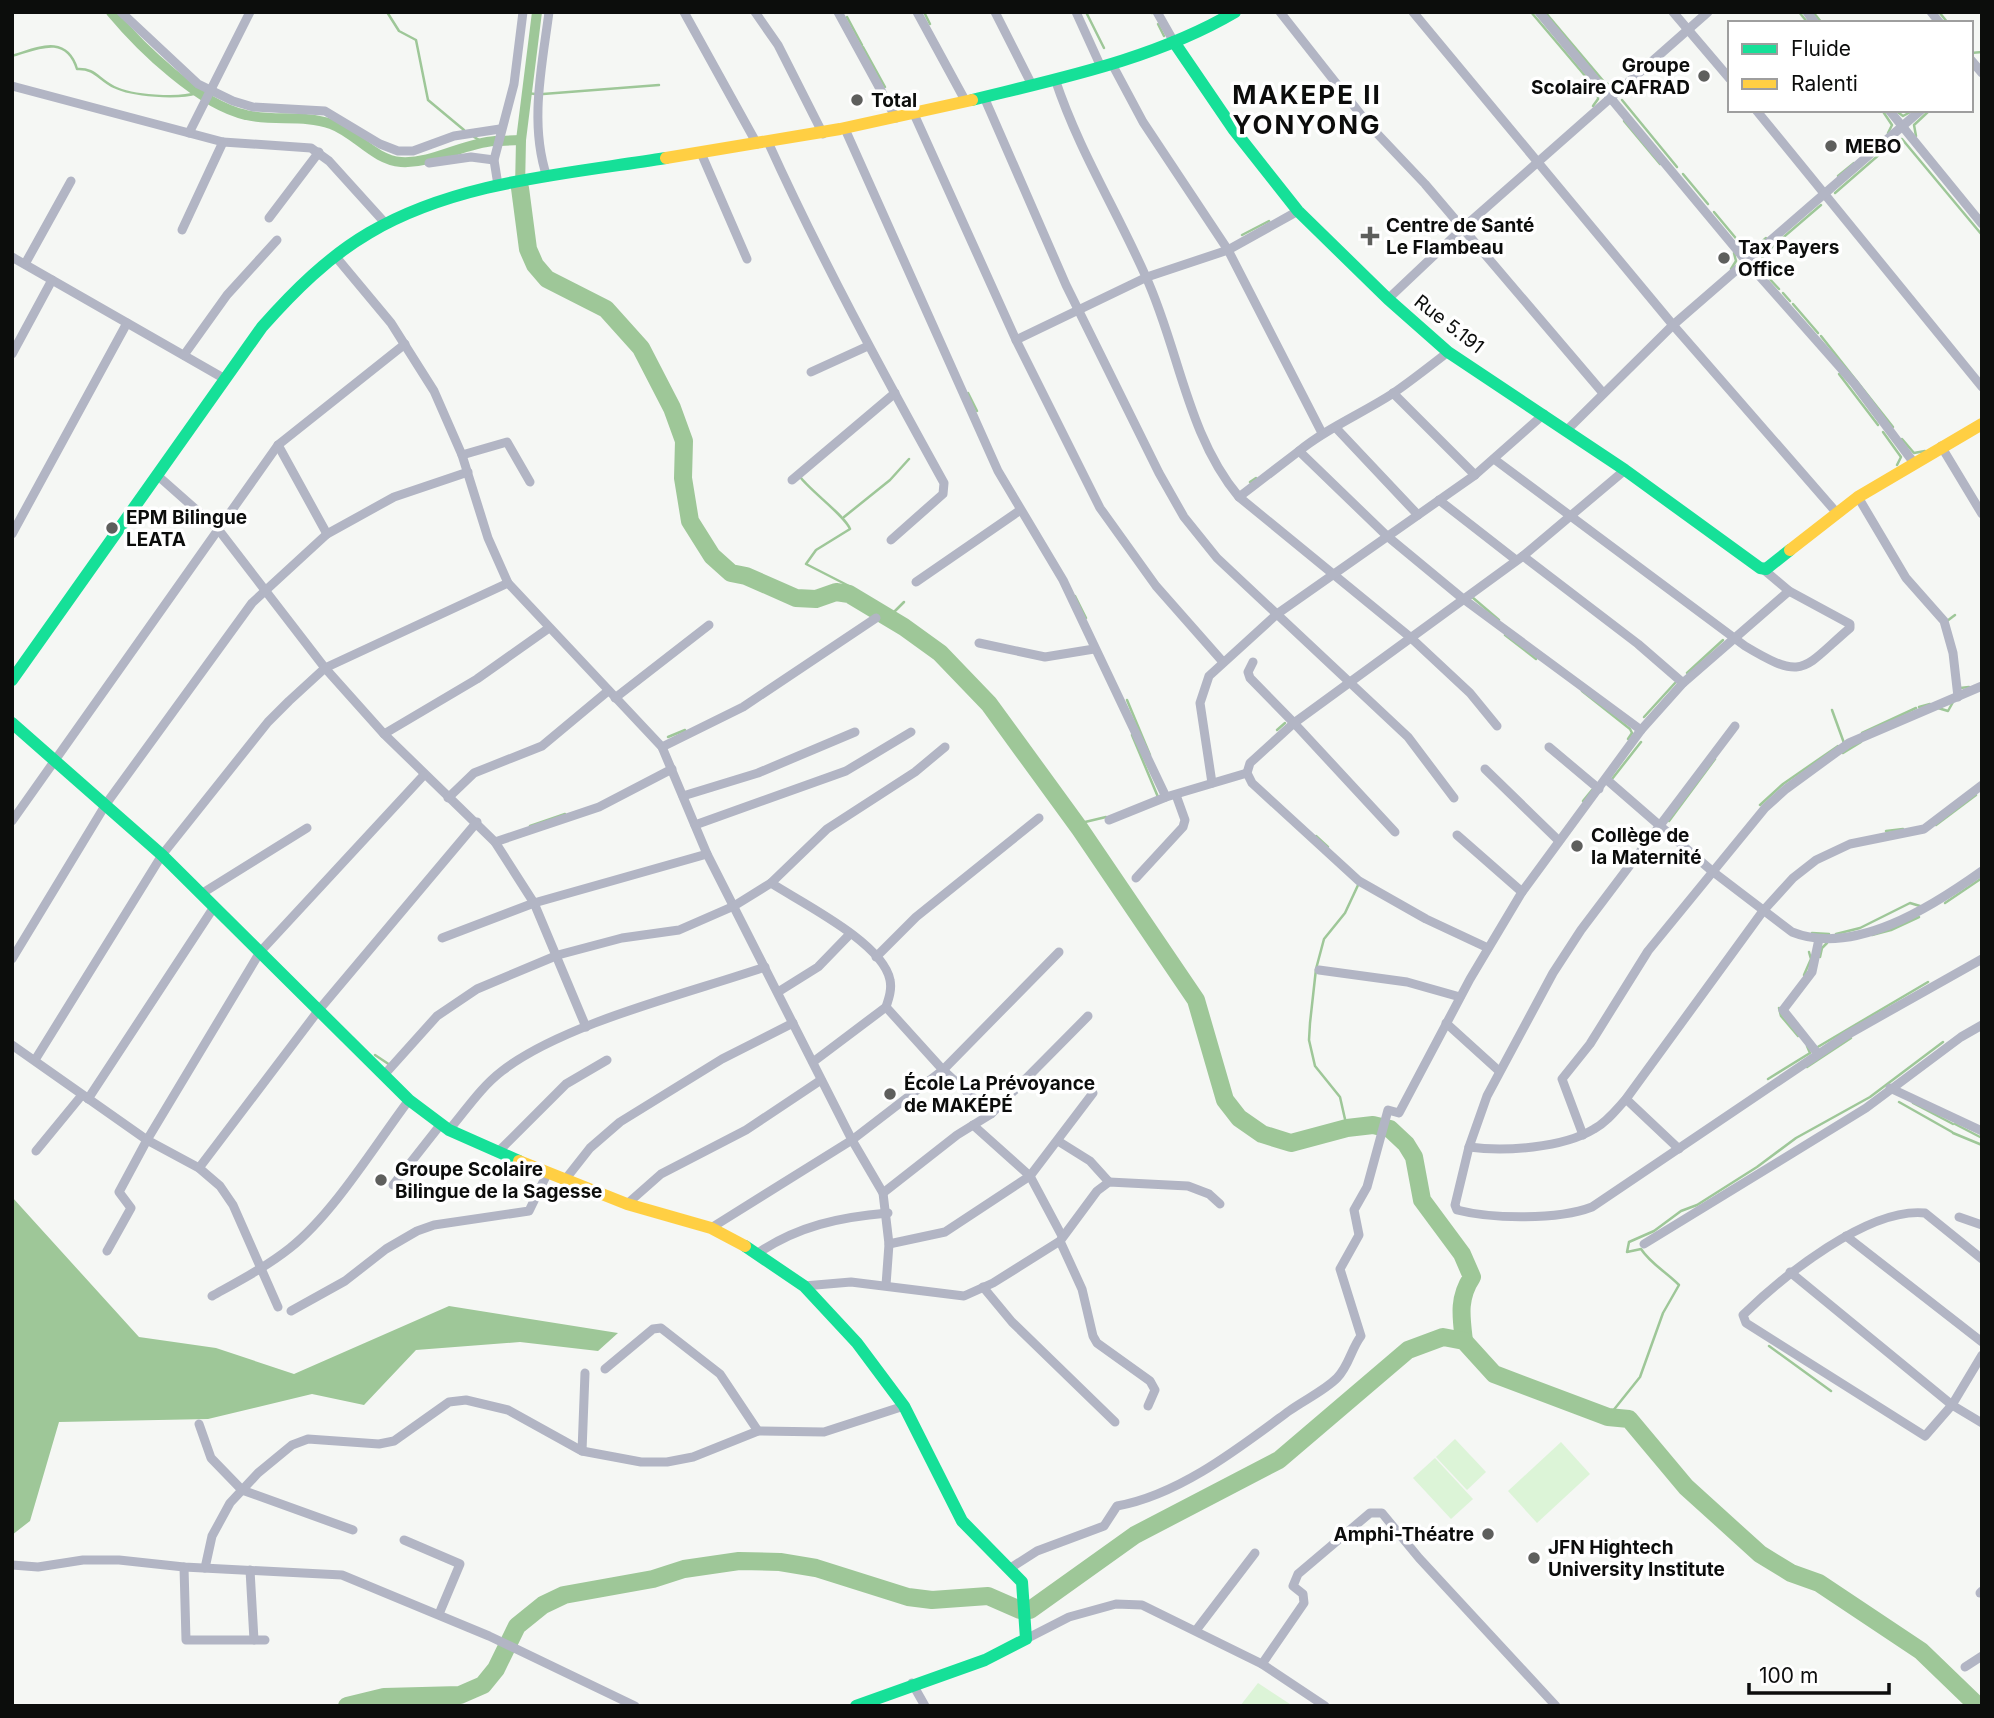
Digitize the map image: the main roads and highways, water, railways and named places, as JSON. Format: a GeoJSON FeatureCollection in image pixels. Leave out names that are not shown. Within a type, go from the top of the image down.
{"type":"FeatureCollection","features":[{"type":"Feature","properties":{"kind":"waterway"},"geometry":{"type":"LineString","coordinates":[[111,12],[138,42],[172,73],[191,88],[228,109],[257,117],[310,119],[331,124],[382,156],[401,162],[425,160],[471,145],[495,141]]}},
{"type":"Feature","properties":{"kind":"waterway"},"geometry":{"type":"LineString","coordinates":[[387,12],[399,31],[416,40],[428,100],[464,130]]}},
{"type":"Feature","properties":{"kind":"waterway"},"geometry":{"type":"LineString","coordinates":[[520,188],[521,140],[537,12]]}},
{"type":"Feature","properties":{"kind":"waterway"},"geometry":{"type":"LineString","coordinates":[[924,12],[930,24]]}},
{"type":"Feature","properties":{"kind":"waterway"},"geometry":{"type":"LineString","coordinates":[[1086,12],[1104,48]]}},
{"type":"Feature","properties":{"kind":"waterway"},"geometry":{"type":"LineString","coordinates":[[1531,12],[1598,91],[1598,99],[1593,106]]}},
{"type":"Feature","properties":{"kind":"waterway"},"geometry":{"type":"LineString","coordinates":[[1545,12],[1605,83],[1613,86],[1622,81]]}},
{"type":"Feature","properties":{"kind":"waterway"},"geometry":{"type":"LineString","coordinates":[[1799,12],[1806,21]]}},
{"type":"Feature","properties":{"kind":"waterway"},"geometry":{"type":"LineString","coordinates":[[1813,12],[1820,21]]}},
{"type":"Feature","properties":{"kind":"waterway"},"geometry":{"type":"LineString","coordinates":[[1939,12],[1946,21]]}},
{"type":"Feature","properties":{"kind":"waterway"},"geometry":{"type":"LineString","coordinates":[[847,17],[862,45]]}},
{"type":"Feature","properties":{"kind":"waterway"},"geometry":{"type":"LineString","coordinates":[[1158,24],[1164,36]]}},
{"type":"Feature","properties":{"kind":"waterway"},"geometry":{"type":"LineString","coordinates":[[12,56],[49,46],[58,47],[66,51],[77,69],[92,72],[122,90],[167,96],[197,93]]}},
{"type":"Feature","properties":{"kind":"waterway"},"geometry":{"type":"LineString","coordinates":[[863,47],[885,87]]}},
{"type":"Feature","properties":{"kind":"waterway"},"geometry":{"type":"LineString","coordinates":[[1973,53],[1982,52]]}},
{"type":"Feature","properties":{"kind":"waterway"},"geometry":{"type":"LineString","coordinates":[[543,94],[659,85]]}},
{"type":"Feature","properties":{"kind":"waterway"},"geometry":{"type":"LineString","coordinates":[[527,93],[535,94]]}},
{"type":"Feature","properties":{"kind":"waterway"},"geometry":{"type":"LineString","coordinates":[[1622,100],[1677,167]]}},
{"type":"Feature","properties":{"kind":"waterway"},"geometry":{"type":"LineString","coordinates":[[1883,112],[1892,125],[1888,133]]}},
{"type":"Feature","properties":{"kind":"waterway"},"geometry":{"type":"LineString","coordinates":[[1898,112],[1903,116],[1910,112]]}},
{"type":"Feature","properties":{"kind":"waterway"},"geometry":{"type":"LineString","coordinates":[[1916,136],[1914,125],[1928,112]]}},
{"type":"Feature","properties":{"kind":"waterway"},"geometry":{"type":"LineString","coordinates":[[1624,121],[1660,164]]}},
{"type":"Feature","properties":{"kind":"waterway"},"geometry":{"type":"LineString","coordinates":[[474,137],[483,142]]}},
{"type":"Feature","properties":{"kind":"waterway"},"geometry":{"type":"LineString","coordinates":[[1835,193],[1896,140],[1902,139],[1982,235]]}},
{"type":"Feature","properties":{"kind":"waterway"},"geometry":{"type":"LineString","coordinates":[[500,141],[521,140]]}},
{"type":"Feature","properties":{"kind":"waterway"},"geometry":{"type":"LineString","coordinates":[[1838,176],[1854,163]]}},
{"type":"Feature","properties":{"kind":"waterway"},"geometry":{"type":"LineString","coordinates":[[1683,174],[1708,204]]}},
{"type":"Feature","properties":{"kind":"waterway"},"geometry":{"type":"LineString","coordinates":[[520,188],[528,249],[535,265],[547,279],[606,309],[641,348],[672,408],[684,441],[683,478],[690,521],[712,556],[731,573],[746,576],[796,598],[816,599],[836,592],[849,594],[904,627],[940,653],[989,704],[1080,829],[1196,1000],[1225,1100],[1239,1118],[1262,1134],[1291,1143],[1347,1128],[1373,1125],[1390,1129],[1406,1144],[1414,1157],[1422,1200],[1462,1254],[1472,1277],[1464,1292],[1464,1341]]}},
{"type":"Feature","properties":{"kind":"waterway"},"geometry":{"type":"LineString","coordinates":[[1759,264],[1765,253],[1821,205]]}},
{"type":"Feature","properties":{"kind":"waterway"},"geometry":{"type":"LineString","coordinates":[[1714,212],[1744,248],[1754,249],[1766,238]]}},
{"type":"Feature","properties":{"kind":"waterway"},"geometry":{"type":"LineString","coordinates":[[1242,235],[1269,221]]}},
{"type":"Feature","properties":{"kind":"waterway"},"geometry":{"type":"LineString","coordinates":[[1731,269],[1736,261],[1734,253]]}},
{"type":"Feature","properties":{"kind":"waterway"},"geometry":{"type":"LineString","coordinates":[[1766,275],[1779,289]]}},
{"type":"Feature","properties":{"kind":"waterway"},"geometry":{"type":"LineString","coordinates":[[1783,293],[1790,301]]}},
{"type":"Feature","properties":{"kind":"waterway"},"geometry":{"type":"LineString","coordinates":[[1793,304],[1818,333]]}},
{"type":"Feature","properties":{"kind":"waterway"},"geometry":{"type":"LineString","coordinates":[[1821,336],[1893,427]]}},
{"type":"Feature","properties":{"kind":"waterway"},"geometry":{"type":"LineString","coordinates":[[1839,374],[1878,425]]}},
{"type":"Feature","properties":{"kind":"waterway"},"geometry":{"type":"LineString","coordinates":[[968,393],[977,411]]}},
{"type":"Feature","properties":{"kind":"waterway"},"geometry":{"type":"LineString","coordinates":[[1883,432],[1901,457],[1897,465]]}},
{"type":"Feature","properties":{"kind":"waterway"},"geometry":{"type":"LineString","coordinates":[[1902,439],[1914,453],[1925,451]]}},
{"type":"Feature","properties":{"kind":"waterway"},"geometry":{"type":"LineString","coordinates":[[844,517],[890,480],[909,459]]}},
{"type":"Feature","properties":{"kind":"waterway"},"geometry":{"type":"LineString","coordinates":[[801,478],[850,529],[816,550],[806,564],[851,587],[856,597]]}},
{"type":"Feature","properties":{"kind":"waterway"},"geometry":{"type":"LineString","coordinates":[[1250,482],[1256,478]]}},
{"type":"Feature","properties":{"kind":"waterway"},"geometry":{"type":"LineString","coordinates":[[1075,596],[1086,618]]}},
{"type":"Feature","properties":{"kind":"waterway"},"geometry":{"type":"LineString","coordinates":[[1472,597],[1499,620]]}},
{"type":"Feature","properties":{"kind":"waterway"},"geometry":{"type":"LineString","coordinates":[[888,618],[904,602]]}},
{"type":"Feature","properties":{"kind":"waterway"},"geometry":{"type":"LineString","coordinates":[[1947,621],[1955,615]]}},
{"type":"Feature","properties":{"kind":"waterway"},"geometry":{"type":"LineString","coordinates":[[1505,635],[1536,659]]}},
{"type":"Feature","properties":{"kind":"waterway"},"geometry":{"type":"LineString","coordinates":[[1687,673],[1723,640]]}},
{"type":"Feature","properties":{"kind":"waterway"},"geometry":{"type":"LineString","coordinates":[[1644,717],[1675,683]]}},
{"type":"Feature","properties":{"kind":"waterway"},"geometry":{"type":"LineString","coordinates":[[1960,688],[1969,687]]}},
{"type":"Feature","properties":{"kind":"waterway"},"geometry":{"type":"LineString","coordinates":[[1582,691],[1630,729],[1632,733],[1628,739]]}},
{"type":"Feature","properties":{"kind":"waterway"},"geometry":{"type":"LineString","coordinates":[[1127,700],[1150,755]]}},
{"type":"Feature","properties":{"kind":"waterway"},"geometry":{"type":"LineString","coordinates":[[1938,708],[1948,711],[1953,702]]}},
{"type":"Feature","properties":{"kind":"waterway"},"geometry":{"type":"LineString","coordinates":[[1919,707],[1930,704]]}},
{"type":"Feature","properties":{"kind":"waterway"},"geometry":{"type":"LineString","coordinates":[[1862,733],[1916,708]]}},
{"type":"Feature","properties":{"kind":"waterway"},"geometry":{"type":"LineString","coordinates":[[1832,710],[1844,743]]}},
{"type":"Feature","properties":{"kind":"waterway"},"geometry":{"type":"LineString","coordinates":[[1277,730],[1285,723]]}},
{"type":"Feature","properties":{"kind":"waterway"},"geometry":{"type":"LineString","coordinates":[[668,737],[685,730]]}},
{"type":"Feature","properties":{"kind":"waterway"},"geometry":{"type":"LineString","coordinates":[[1132,735],[1158,797]]}},
{"type":"Feature","properties":{"kind":"waterway"},"geometry":{"type":"LineString","coordinates":[[1612,779],[1641,742]]}},
{"type":"Feature","properties":{"kind":"waterway"},"geometry":{"type":"LineString","coordinates":[[1843,753],[1861,742]]}},
{"type":"Feature","properties":{"kind":"waterway"},"geometry":{"type":"LineString","coordinates":[[1760,805],[1783,784],[1838,746]]}},
{"type":"Feature","properties":{"kind":"waterway"},"geometry":{"type":"LineString","coordinates":[[1669,821],[1715,759]]}},
{"type":"Feature","properties":{"kind":"waterway"},"geometry":{"type":"LineString","coordinates":[[1583,801],[1592,790]]}},
{"type":"Feature","properties":{"kind":"waterway"},"geometry":{"type":"LineString","coordinates":[[1936,825],[1976,795]]}},
{"type":"Feature","properties":{"kind":"waterway"},"geometry":{"type":"LineString","coordinates":[[530,826],[565,814]]}},
{"type":"Feature","properties":{"kind":"waterway"},"geometry":{"type":"LineString","coordinates":[[1080,829],[1085,822],[1106,817]]}},
{"type":"Feature","properties":{"kind":"waterway"},"geometry":{"type":"LineString","coordinates":[[1886,831],[1903,829]]}},
{"type":"Feature","properties":{"kind":"waterway"},"geometry":{"type":"LineString","coordinates":[[1316,836],[1328,847]]}},
{"type":"Feature","properties":{"kind":"waterway"},"geometry":{"type":"LineString","coordinates":[[1945,903],[1982,878]]}},
{"type":"Feature","properties":{"kind":"waterway"},"geometry":{"type":"LineString","coordinates":[[1347,1128],[1340,1097],[1315,1066],[1309,1040],[1316,969],[1324,939],[1345,913],[1359,883]]}},
{"type":"Feature","properties":{"kind":"waterway"},"geometry":{"type":"LineString","coordinates":[[1836,934],[1860,928],[1910,903],[1920,906]]}},
{"type":"Feature","properties":{"kind":"waterway"},"geometry":{"type":"LineString","coordinates":[[1872,935],[1891,930],[1919,917]]}},
{"type":"Feature","properties":{"kind":"waterway"},"geometry":{"type":"LineString","coordinates":[[1812,933],[1829,934]]}},
{"type":"Feature","properties":{"kind":"waterway"},"geometry":{"type":"LineString","coordinates":[[1820,957],[1822,948],[1827,943]]}},
{"type":"Feature","properties":{"kind":"waterway"},"geometry":{"type":"LineString","coordinates":[[1804,975],[1811,959],[1809,952]]}},
{"type":"Feature","properties":{"kind":"waterway"},"geometry":{"type":"LineString","coordinates":[[1816,1048],[1928,982]]}},
{"type":"Feature","properties":{"kind":"waterway"},"geometry":{"type":"LineString","coordinates":[[1779,1008],[1781,1016],[1798,1036]]}},
{"type":"Feature","properties":{"kind":"waterway"},"geometry":{"type":"LineString","coordinates":[[1807,1067],[1851,1038]]}},
{"type":"Feature","properties":{"kind":"waterway"},"geometry":{"type":"LineString","coordinates":[[1608,1417],[1640,1377],[1663,1313],[1679,1285],[1641,1249],[1627,1252],[1629,1242],[1654,1231],[1681,1211],[1697,1205],[1757,1167],[1796,1138],[1870,1097],[1943,1042]]}},
{"type":"Feature","properties":{"kind":"waterway"},"geometry":{"type":"LineString","coordinates":[[1768,1079],[1810,1053],[1807,1046]]}},
{"type":"Feature","properties":{"kind":"waterway"},"geometry":{"type":"LineString","coordinates":[[375,1055],[390,1065]]}},
{"type":"Feature","properties":{"kind":"waterway"},"geometry":{"type":"LineString","coordinates":[[1899,1102],[1952,1132]]}},
{"type":"Feature","properties":{"kind":"waterway"},"geometry":{"type":"LineString","coordinates":[[1913,1103],[1953,1124]]}},
{"type":"Feature","properties":{"kind":"waterway"},"geometry":{"type":"LineString","coordinates":[[1955,1124],[1982,1138]]}},
{"type":"Feature","properties":{"kind":"waterway"},"geometry":{"type":"LineString","coordinates":[[1953,1133],[1982,1145]]}},
{"type":"Feature","properties":{"kind":"waterway"},"geometry":{"type":"LineString","coordinates":[[347,1706],[384,1697],[460,1695],[483,1685],[496,1669],[517,1626],[543,1605],[564,1595],[653,1579],[684,1569],[739,1561],[780,1562],[816,1568],[908,1597],[932,1600],[988,1596],[1020,1610],[1030,1610],[1135,1535],[1279,1460],[1408,1350],[1443,1337],[1464,1341],[1494,1374],[1608,1417],[1629,1419],[1686,1487],[1760,1554],[1791,1573],[1819,1583],[1921,1651],[1978,1706]]}},
{"type":"Feature","properties":{"kind":"waterway"},"geometry":{"type":"LineString","coordinates":[[1769,1346],[1831,1391]]}},
{"type":"Feature","properties":{"kind":"place","name":"Groupe Scolaire CAFRAD"},"geometry":{"type":"Point","coordinates":[1704,76]}},
{"type":"Feature","properties":{"kind":"place","name":"Total"},"geometry":{"type":"Point","coordinates":[857,100]}},
{"type":"Feature","properties":{"kind":"place","name":"MEBO"},"geometry":{"type":"Point","coordinates":[1831,146]}},
{"type":"Feature","properties":{"kind":"place","name":"Centre de Santé Le Flambeau"},"geometry":{"type":"Point","coordinates":[1370,236]}},
{"type":"Feature","properties":{"kind":"place","name":"Tax Payers Office"},"geometry":{"type":"Point","coordinates":[1724,258]}},
{"type":"Feature","properties":{"kind":"place","name":"EPM Bilingue LEATA"},"geometry":{"type":"Point","coordinates":[112,528]}},
{"type":"Feature","properties":{"kind":"place","name":"Collège de la Maternité"},"geometry":{"type":"Point","coordinates":[1577,846]}},
{"type":"Feature","properties":{"kind":"place","name":"École La Prévoyance de MAKÉPÉ"},"geometry":{"type":"Point","coordinates":[890,1094]}},
{"type":"Feature","properties":{"kind":"place","name":"Groupe Scolaire Bilingue de la Sagesse"},"geometry":{"type":"Point","coordinates":[381,1180]}},
{"type":"Feature","properties":{"kind":"place","name":"Amphi-Théatre"},"geometry":{"type":"Point","coordinates":[1488,1534]}},
{"type":"Feature","properties":{"kind":"place","name":"JFN Hightech University Institute"},"geometry":{"type":"Point","coordinates":[1534,1558]}},
{"type":"Feature","properties":{"kind":"district","name":"MAKEPE II YONYONG"},"geometry":{"type":"Point","coordinates":[1307,109]}}]}
